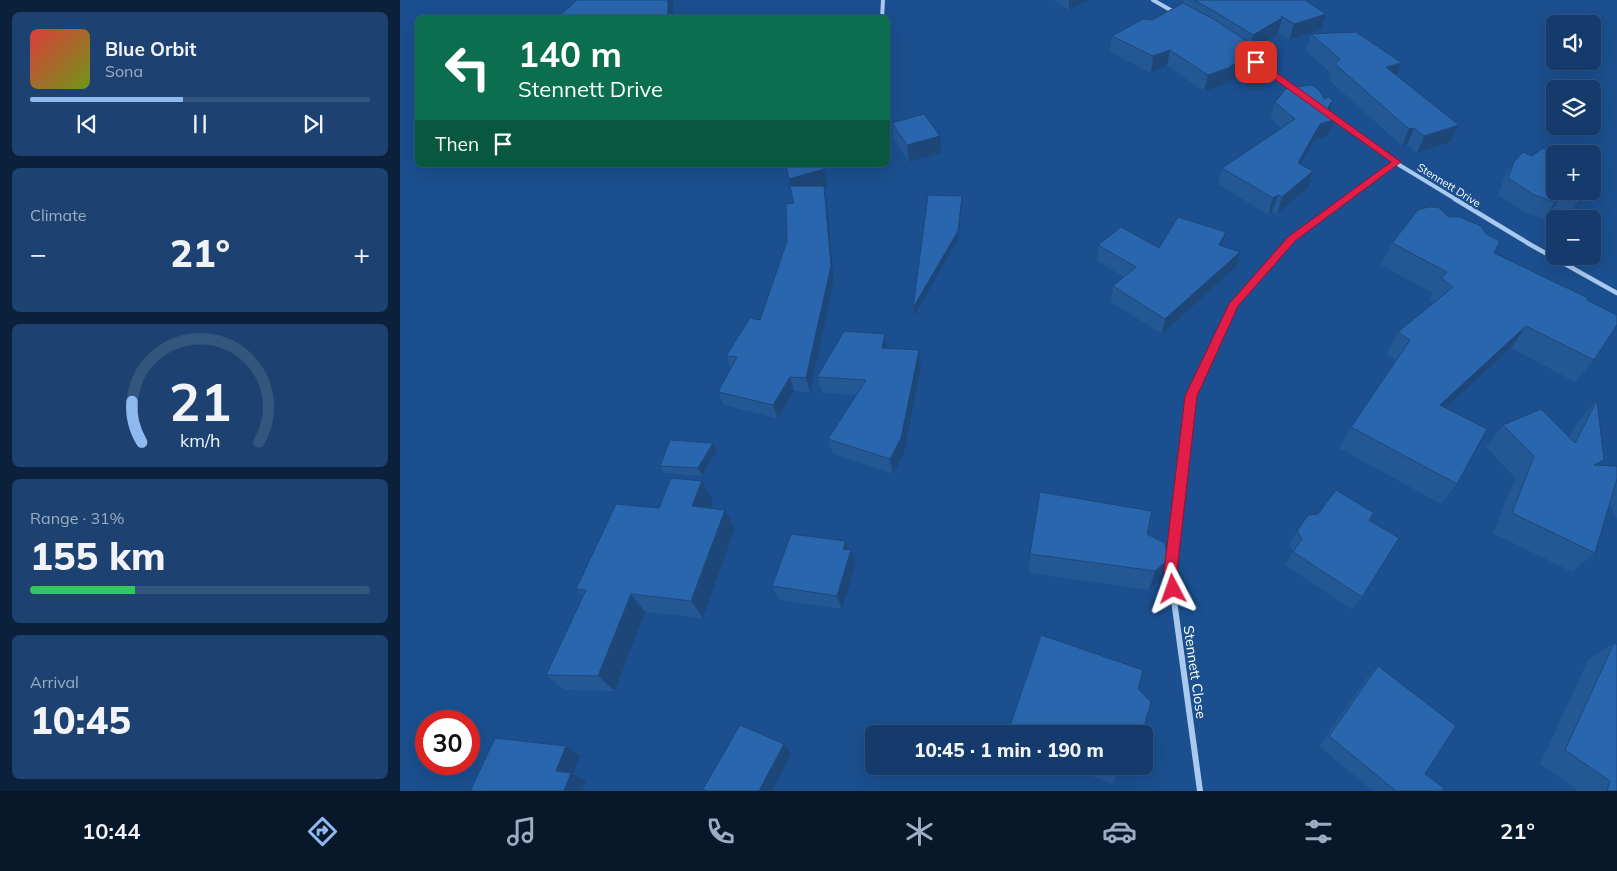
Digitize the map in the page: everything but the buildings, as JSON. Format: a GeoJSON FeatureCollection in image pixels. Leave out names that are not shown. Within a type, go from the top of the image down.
{"type":"FeatureCollection","features":[{"type":"Feature","properties":{"kind":"street"},"geometry":{"type":"LineString","coordinates":[[882,15],[883,0]]}},
{"type":"Feature","properties":{"kind":"street"},"geometry":{"type":"LineString","coordinates":[[1153,0],[1179,14]]}},
{"type":"Feature","properties":{"kind":"street"},"geometry":{"type":"LineString","coordinates":[[1237,49],[1301,93]]}},
{"type":"Feature","properties":{"kind":"street","name":"Stennett Drive"},"geometry":{"type":"LineString","coordinates":[[1324,110],[1396,162],[1531,245],[1617,293]]}},
{"type":"Feature","properties":{"kind":"street","name":"Stennett Close"},"geometry":{"type":"LineString","coordinates":[[1200,791],[1170,571],[1191,396],[1234,304],[1291,239],[1396,162]]}},
{"type":"Feature","properties":{"kind":"route"},"geometry":{"type":"LineString","coordinates":[[1173,589],[1170,571],[1191,396],[1234,304],[1291,239],[1396,162],[1256,62]]}}]}
